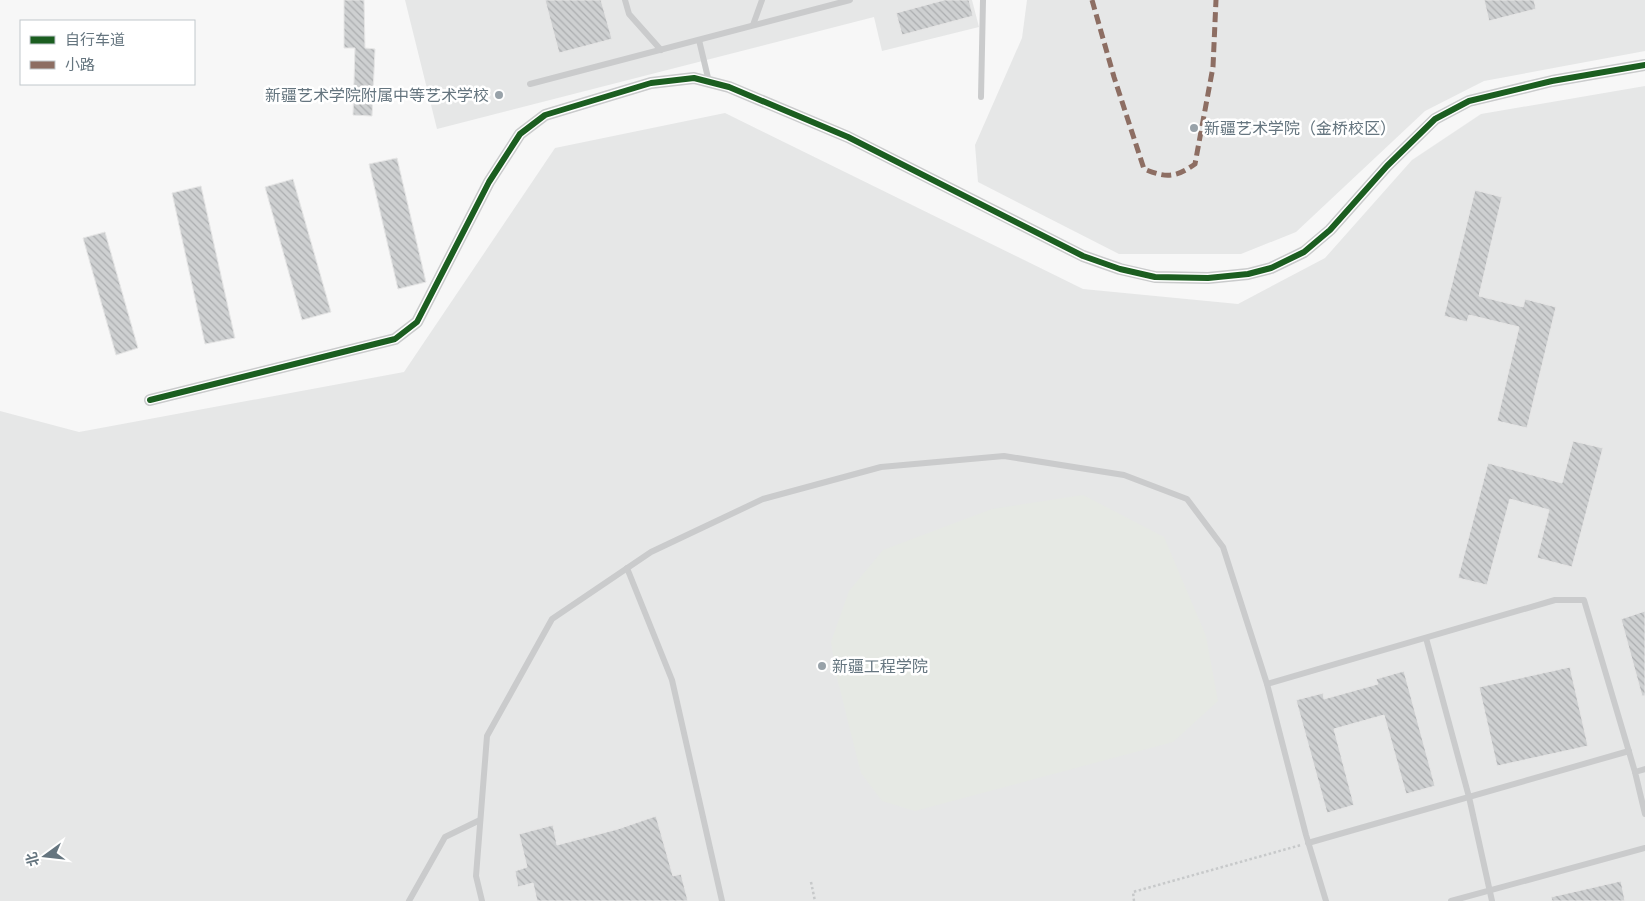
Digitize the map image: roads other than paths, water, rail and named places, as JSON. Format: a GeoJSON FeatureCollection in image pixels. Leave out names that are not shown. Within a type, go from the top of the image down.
{"type":"FeatureCollection","features":[{"type":"Feature","properties":{"kind":"street"},"geometry":{"type":"LineString","coordinates":[[150,400],[395,338],[417,322],[489,182],[520,134],[545,115],[651,83],[694,78],[729,87],[848,137],[1083,256],[1120,269],[1155,277],[1208,278],[1248,274],[1271,268],[1304,252],[1330,230],[1387,166],[1434,119],[1469,101],[1552,81],[1645,65]]}},
{"type":"Feature","properties":{"kind":"lane"},"geometry":{"type":"LineString","coordinates":[[625,0],[629,14],[661,50]]}},
{"type":"Feature","properties":{"kind":"lane"},"geometry":{"type":"LineString","coordinates":[[753,25],[762,0]]}},
{"type":"Feature","properties":{"kind":"lane"},"geometry":{"type":"LineString","coordinates":[[530,84],[850,0]]}},
{"type":"Feature","properties":{"kind":"lane"},"geometry":{"type":"LineString","coordinates":[[981,97],[983,0]]}},
{"type":"Feature","properties":{"kind":"lane"},"geometry":{"type":"LineString","coordinates":[[698,40],[709,82]]}},
{"type":"Feature","properties":{"kind":"lane"},"geometry":{"type":"LineString","coordinates":[[482,901],[476,876],[487,736],[552,619],[651,552],[763,499],[881,467],[1004,456],[1124,475],[1187,499],[1222,547],[1267,684],[1306,835],[1326,901]]}},
{"type":"Feature","properties":{"kind":"lane"},"geometry":{"type":"LineString","coordinates":[[627,568],[672,680],[722,901]]}},
{"type":"Feature","properties":{"kind":"lane"},"geometry":{"type":"LineString","coordinates":[[1267,684],[1555,600],[1584,600],[1635,772],[1645,814]]}},
{"type":"Feature","properties":{"kind":"lane"},"geometry":{"type":"LineString","coordinates":[[1426,638],[1469,797],[1492,901]]}},
{"type":"Feature","properties":{"kind":"lane"},"geometry":{"type":"LineString","coordinates":[[1308,844],[1629,751]]}},
{"type":"Feature","properties":{"kind":"lane"},"geometry":{"type":"LineString","coordinates":[[1635,772],[1645,769]]}},
{"type":"Feature","properties":{"kind":"lane"},"geometry":{"type":"LineString","coordinates":[[409,901],[445,837],[480,820]]}},
{"type":"Feature","properties":{"kind":"lane"},"geometry":{"type":"LineString","coordinates":[[1452,901],[1645,848]]}},
{"type":"Feature","properties":{"kind":"place","name":"新疆艺术学院附属中等艺术学校"},"geometry":{"type":"Point","coordinates":[499,95]}},
{"type":"Feature","properties":{"kind":"place","name":"新疆艺术学院（金桥校区）"},"geometry":{"type":"Point","coordinates":[1194,128]}},
{"type":"Feature","properties":{"kind":"place","name":"新疆工程学院"},"geometry":{"type":"Point","coordinates":[822,666]}}]}
